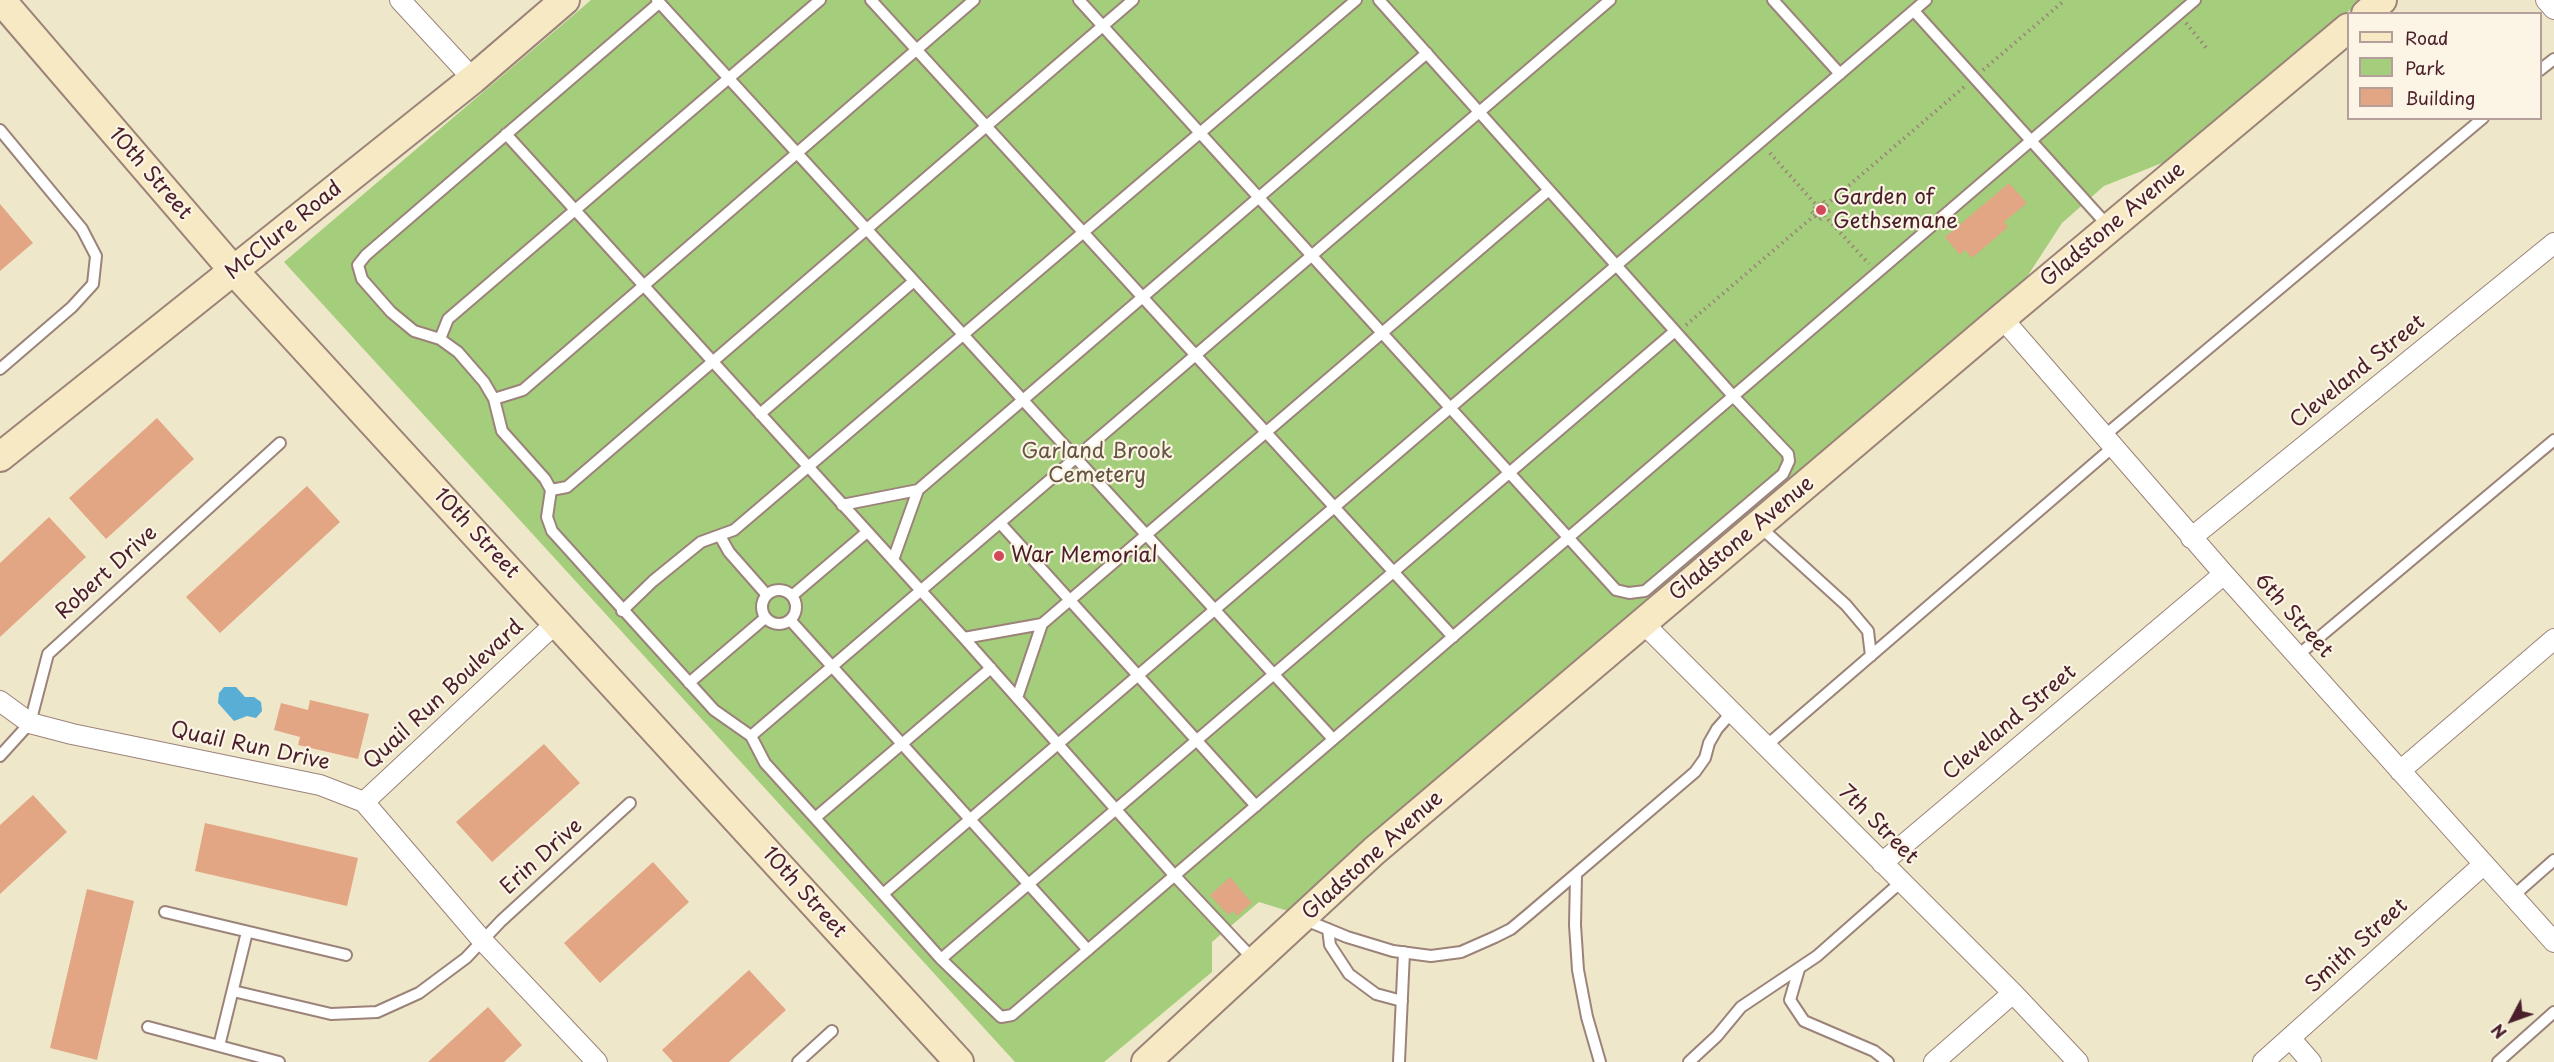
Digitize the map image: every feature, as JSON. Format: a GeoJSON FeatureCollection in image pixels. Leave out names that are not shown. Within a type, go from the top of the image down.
{"type":"FeatureCollection","features":[{"type":"Feature","properties":{"kind":"street","name":"10th Street"},"geometry":{"type":"LineString","coordinates":[[1,0],[234,271],[959,1062]]}},
{"type":"Feature","properties":{"kind":"street"},"geometry":{"type":"LineString","coordinates":[[400,0],[473,79]]}},
{"type":"Feature","properties":{"kind":"street","name":"McClure Road"},"geometry":{"type":"LineString","coordinates":[[0,457],[473,79],[565,0]]}},
{"type":"Feature","properties":{"kind":"street"},"geometry":{"type":"LineString","coordinates":[[2368,12],[2382,0]]}},
{"type":"Feature","properties":{"kind":"street"},"geometry":{"type":"LineString","coordinates":[[2546,0],[2554,9]]}},
{"type":"Feature","properties":{"kind":"street","name":"Gladstone Avenue"},"geometry":{"type":"LineString","coordinates":[[1146,1062],[1256,963],[1316,924],[1374,851],[2109,227],[2347,30]]}},
{"type":"Feature","properties":{"kind":"street","name":"Cleveland Street"},"geometry":{"type":"LineString","coordinates":[[2192,538],[2554,243]]}},
{"type":"Feature","properties":{"kind":"street","name":"6th Street"},"geometry":{"type":"LineString","coordinates":[[2002,318],[2297,657],[2554,942]]}},
{"type":"Feature","properties":{"kind":"street","name":"Cleveland Street"},"geometry":{"type":"LineString","coordinates":[[1882,863],[2224,574]]}},
{"type":"Feature","properties":{"kind":"street","name":"Quail Run Boulevard"},"geometry":{"type":"LineString","coordinates":[[364,802],[557,622]]}},
{"type":"Feature","properties":{"kind":"street","name":"7th Street"},"geometry":{"type":"LineString","coordinates":[[1643,622],[2013,993],[2078,1062]]}},
{"type":"Feature","properties":{"kind":"street"},"geometry":{"type":"LineString","coordinates":[[2400,771],[2554,639]]}},
{"type":"Feature","properties":{"kind":"street","name":"Quail Run Drive"},"geometry":{"type":"LineString","coordinates":[[0,701],[30,723],[72,734],[320,785],[364,802],[482,940],[589,1059]]}},
{"type":"Feature","properties":{"kind":"street","name":"Smith Street"},"geometry":{"type":"LineString","coordinates":[[2263,1062],[2483,865]]}},
{"type":"Feature","properties":{"kind":"street"},"geometry":{"type":"LineString","coordinates":[[1934,1062],[2013,993]]}},
{"type":"Feature","properties":{"kind":"street"},"geometry":{"type":"LineString","coordinates":[[2290,1038],[2311,1062]]}},
{"type":"Feature","properties":{"kind":"lane"},"geometry":{"type":"LineString","coordinates":[[440,339],[448,320],[819,0]]}},
{"type":"Feature","properties":{"kind":"lane"},"geometry":{"type":"LineString","coordinates":[[871,0],[1453,637]]}},
{"type":"Feature","properties":{"kind":"lane"},"geometry":{"type":"LineString","coordinates":[[494,399],[523,390],[974,0]]}},
{"type":"Feature","properties":{"kind":"lane"},"geometry":{"type":"LineString","coordinates":[[1079,0],[1616,590],[1629,593],[1645,591],[1783,474],[1789,461],[1788,454],[1675,332],[1379,0]]}},
{"type":"Feature","properties":{"kind":"lane"},"geometry":{"type":"LineString","coordinates":[[551,490],[567,487],[1133,0]]}},
{"type":"Feature","properties":{"kind":"lane"},"geometry":{"type":"LineString","coordinates":[[622,611],[653,581],[701,542],[734,530],[1356,0]]}},
{"type":"Feature","properties":{"kind":"lane"},"geometry":{"type":"LineString","coordinates":[[751,736],[1610,0]]}},
{"type":"Feature","properties":{"kind":"lane"},"geometry":{"type":"LineString","coordinates":[[1773,0],[1840,74]]}},
{"type":"Feature","properties":{"kind":"lane"},"geometry":{"type":"LineString","coordinates":[[883,894],[1926,0]]}},
{"type":"Feature","properties":{"kind":"lane"},"geometry":{"type":"LineString","coordinates":[[1333,740],[658,1],[366,255],[358,265],[362,279],[391,312],[414,331],[440,339],[458,352],[484,382],[494,399],[502,431],[545,479],[551,490],[547,517],[552,531],[714,710],[751,736],[765,763],[941,959],[1001,1017],[1012,1016],[2195,0]]}},
{"type":"Feature","properties":{"kind":"lane"},"geometry":{"type":"LineString","coordinates":[[1914,11],[2109,227]]}},
{"type":"Feature","properties":{"kind":"lane"},"geometry":{"type":"LineString","coordinates":[[893,560],[918,490],[1427,53]]}},
{"type":"Feature","properties":{"kind":"lane"},"geometry":{"type":"LineString","coordinates":[[2542,69],[2554,59]]}},
{"type":"Feature","properties":{"kind":"lane"},"geometry":{"type":"LineString","coordinates":[[1766,746],[1871,656],[2109,442],[2481,120]]}},
{"type":"Feature","properties":{"kind":"lane"},"geometry":{"type":"LineString","coordinates":[[0,130],[82,229],[96,256],[93,284],[72,308],[0,369]]}},
{"type":"Feature","properties":{"kind":"lane"},"geometry":{"type":"LineString","coordinates":[[506,134],[1256,963]]}},
{"type":"Feature","properties":{"kind":"lane"},"geometry":{"type":"LineString","coordinates":[[964,638],[1042,624],[1549,190]]}},
{"type":"Feature","properties":{"kind":"lane"},"geometry":{"type":"LineString","coordinates":[[760,414],[914,281]]}},
{"type":"Feature","properties":{"kind":"lane"},"geometry":{"type":"LineString","coordinates":[[941,959],[1675,332]]}},
{"type":"Feature","properties":{"kind":"lane"},"geometry":{"type":"LineString","coordinates":[[2297,657],[2554,440]]}},
{"type":"Feature","properties":{"kind":"lane","name":"Robert Drive"},"geometry":{"type":"LineString","coordinates":[[0,756],[30,723],[48,654],[280,443]]}},
{"type":"Feature","properties":{"kind":"lane"},"geometry":{"type":"LineString","coordinates":[[842,505],[918,490]]}},
{"type":"Feature","properties":{"kind":"lane"},"geometry":{"type":"LineString","coordinates":[[1000,524],[1256,806]]}},
{"type":"Feature","properties":{"kind":"lane"},"geometry":{"type":"LineString","coordinates":[[1757,525],[1846,606],[1868,631],[1871,656]]}},
{"type":"Feature","properties":{"kind":"lane"},"geometry":{"type":"LineString","coordinates":[[793,595],[867,532]]}},
{"type":"Feature","properties":{"kind":"lane"},"geometry":{"type":"LineString","coordinates":[[720,536],[729,552],[766,594]]}},
{"type":"Feature","properties":{"kind":"lane"},"geometry":{"type":"LineString","coordinates":[[780,589],[793,595],[797,609],[791,621],[777,625],[765,618],[761,606],[766,594],[780,589]]}},
{"type":"Feature","properties":{"kind":"lane"},"geometry":{"type":"LineString","coordinates":[[689,683],[765,618]]}},
{"type":"Feature","properties":{"kind":"lane"},"geometry":{"type":"LineString","coordinates":[[791,621],[1088,950]]}},
{"type":"Feature","properties":{"kind":"lane"},"geometry":{"type":"LineString","coordinates":[[1017,698],[1042,624]]}},
{"type":"Feature","properties":{"kind":"lane"},"geometry":{"type":"LineString","coordinates":[[815,818],[991,668]]}},
{"type":"Feature","properties":{"kind":"lane"},"geometry":{"type":"LineString","coordinates":[[1316,924],[1347,937],[1404,952],[1447,955],[1477,946],[1510,929],[1695,771],[1705,758],[1716,729],[1732,712]]}},
{"type":"Feature","properties":{"kind":"lane","name":"Erin Drive"},"geometry":{"type":"LineString","coordinates":[[233,991],[331,1014],[377,1012],[419,993],[466,958],[482,940],[630,803]]}},
{"type":"Feature","properties":{"kind":"lane"},"geometry":{"type":"LineString","coordinates":[[2512,897],[2554,860]]}},
{"type":"Feature","properties":{"kind":"lane"},"geometry":{"type":"LineString","coordinates":[[1575,875],[1578,970],[1587,1017],[1600,1062]]}},
{"type":"Feature","properties":{"kind":"lane"},"geometry":{"type":"LineString","coordinates":[[1689,1062],[1717,1036],[1742,1007],[1817,956],[1901,882]]}},
{"type":"Feature","properties":{"kind":"lane"},"geometry":{"type":"LineString","coordinates":[[165,912],[346,955]]}},
{"type":"Feature","properties":{"kind":"lane"},"geometry":{"type":"LineString","coordinates":[[1316,924],[1349,974],[1376,994],[1401,1001]]}},
{"type":"Feature","properties":{"kind":"lane"},"geometry":{"type":"LineString","coordinates":[[219,1046],[247,932]]}},
{"type":"Feature","properties":{"kind":"lane"},"geometry":{"type":"LineString","coordinates":[[1399,1062],[1404,952]]}},
{"type":"Feature","properties":{"kind":"lane"},"geometry":{"type":"LineString","coordinates":[[1799,969],[1790,1000],[1804,1021],[1874,1051],[1888,1062]]}},
{"type":"Feature","properties":{"kind":"lane"},"geometry":{"type":"LineString","coordinates":[[2498,1062],[2554,1012]]}},
{"type":"Feature","properties":{"kind":"lane"},"geometry":{"type":"LineString","coordinates":[[148,1027],[279,1062]]}},
{"type":"Feature","properties":{"kind":"lane"},"geometry":{"type":"LineString","coordinates":[[798,1062],[832,1031]]}},
{"type":"Feature","properties":{"kind":"path"},"geometry":{"type":"LineString","coordinates":[[1826,205],[2065,0]]}},
{"type":"Feature","properties":{"kind":"path"},"geometry":{"type":"LineString","coordinates":[[1761,142],[1817,206]]}},
{"type":"Feature","properties":{"kind":"path"},"geometry":{"type":"LineString","coordinates":[[1823,201],[1826,205],[1830,210],[1819,220],[1811,211],[1823,201]]}},
{"type":"Feature","properties":{"kind":"path"},"geometry":{"type":"LineString","coordinates":[[1675,332],[1688,324],[1815,215]]}},
{"type":"Feature","properties":{"kind":"path"},"geometry":{"type":"LineString","coordinates":[[1824,215],[1877,273]]}},
{"type":"Feature","properties":{"kind":"green space","name":"Garland Brook Cemetery"},"geometry":{"type":"Polygon","coordinates":[[[591,0],[2362,0],[2172,159],[2104,186],[2062,223],[2021,286],[1288,911],[1259,902],[1212,942],[1212,972],[1104,1062],[1015,1062],[284,262],[591,0]]]}},
{"type":"Feature","properties":{"kind":"water"},"geometry":{"type":"Polygon","coordinates":[[[224,687],[236,687],[245,697],[254,697],[261,702],[262,711],[256,718],[247,716],[234,721],[218,703],[219,693],[224,687]]]}},
{"type":"Feature","properties":{"kind":"building"},"geometry":{"type":"Polygon","coordinates":[[[2009,183],[2027,203],[2004,222],[2008,227],[1972,258],[1965,250],[1960,255],[1945,237],[2009,183]]]}},
{"type":"Feature","properties":{"kind":"building"},"geometry":{"type":"Polygon","coordinates":[[[0,204],[33,243],[0,271],[0,204]]]}},
{"type":"Feature","properties":{"kind":"building"},"geometry":{"type":"Polygon","coordinates":[[[157,418],[194,459],[106,539],[69,498],[157,418]]]}},
{"type":"Feature","properties":{"kind":"building"},"geometry":{"type":"Polygon","coordinates":[[[307,486],[340,522],[220,633],[186,597],[307,486]]]}},
{"type":"Feature","properties":{"kind":"building"},"geometry":{"type":"Polygon","coordinates":[[[49,517],[86,557],[0,637],[0,563],[49,517]]]}},
{"type":"Feature","properties":{"kind":"building"},"geometry":{"type":"Polygon","coordinates":[[[310,700],[369,714],[358,759],[298,745],[300,737],[274,730],[281,703],[308,710],[310,700]]]}},
{"type":"Feature","properties":{"kind":"building"},"geometry":{"type":"Polygon","coordinates":[[[544,744],[580,783],[492,862],[456,822],[544,744]]]}},
{"type":"Feature","properties":{"kind":"building"},"geometry":{"type":"Polygon","coordinates":[[[33,795],[67,832],[0,894],[0,825],[33,795]]]}},
{"type":"Feature","properties":{"kind":"building"},"geometry":{"type":"Polygon","coordinates":[[[205,823],[358,858],[347,906],[195,871],[205,823]]]}},
{"type":"Feature","properties":{"kind":"building"},"geometry":{"type":"Polygon","coordinates":[[[653,862],[689,902],[600,983],[564,943],[653,862]]]}},
{"type":"Feature","properties":{"kind":"building"},"geometry":{"type":"Polygon","coordinates":[[[1230,877],[1252,903],[1237,916],[1233,911],[1228,915],[1210,895],[1230,877]]]}},
{"type":"Feature","properties":{"kind":"building"},"geometry":{"type":"Polygon","coordinates":[[[87,889],[134,901],[97,1060],[50,1048],[87,889]]]}},
{"type":"Feature","properties":{"kind":"building"},"geometry":{"type":"Polygon","coordinates":[[[749,970],[786,1010],[729,1062],[673,1062],[662,1050],[749,970]]]}},
{"type":"Feature","properties":{"kind":"building"},"geometry":{"type":"Polygon","coordinates":[[[488,1007],[522,1045],[504,1062],[428,1062],[488,1007]]]}},
{"type":"Feature","properties":{"kind":"place","name":"Garden of Gethsemane"},"geometry":{"type":"Point","coordinates":[1821,210]}},
{"type":"Feature","properties":{"kind":"place","name":"War Memorial"},"geometry":{"type":"Point","coordinates":[999,556]}}]}
